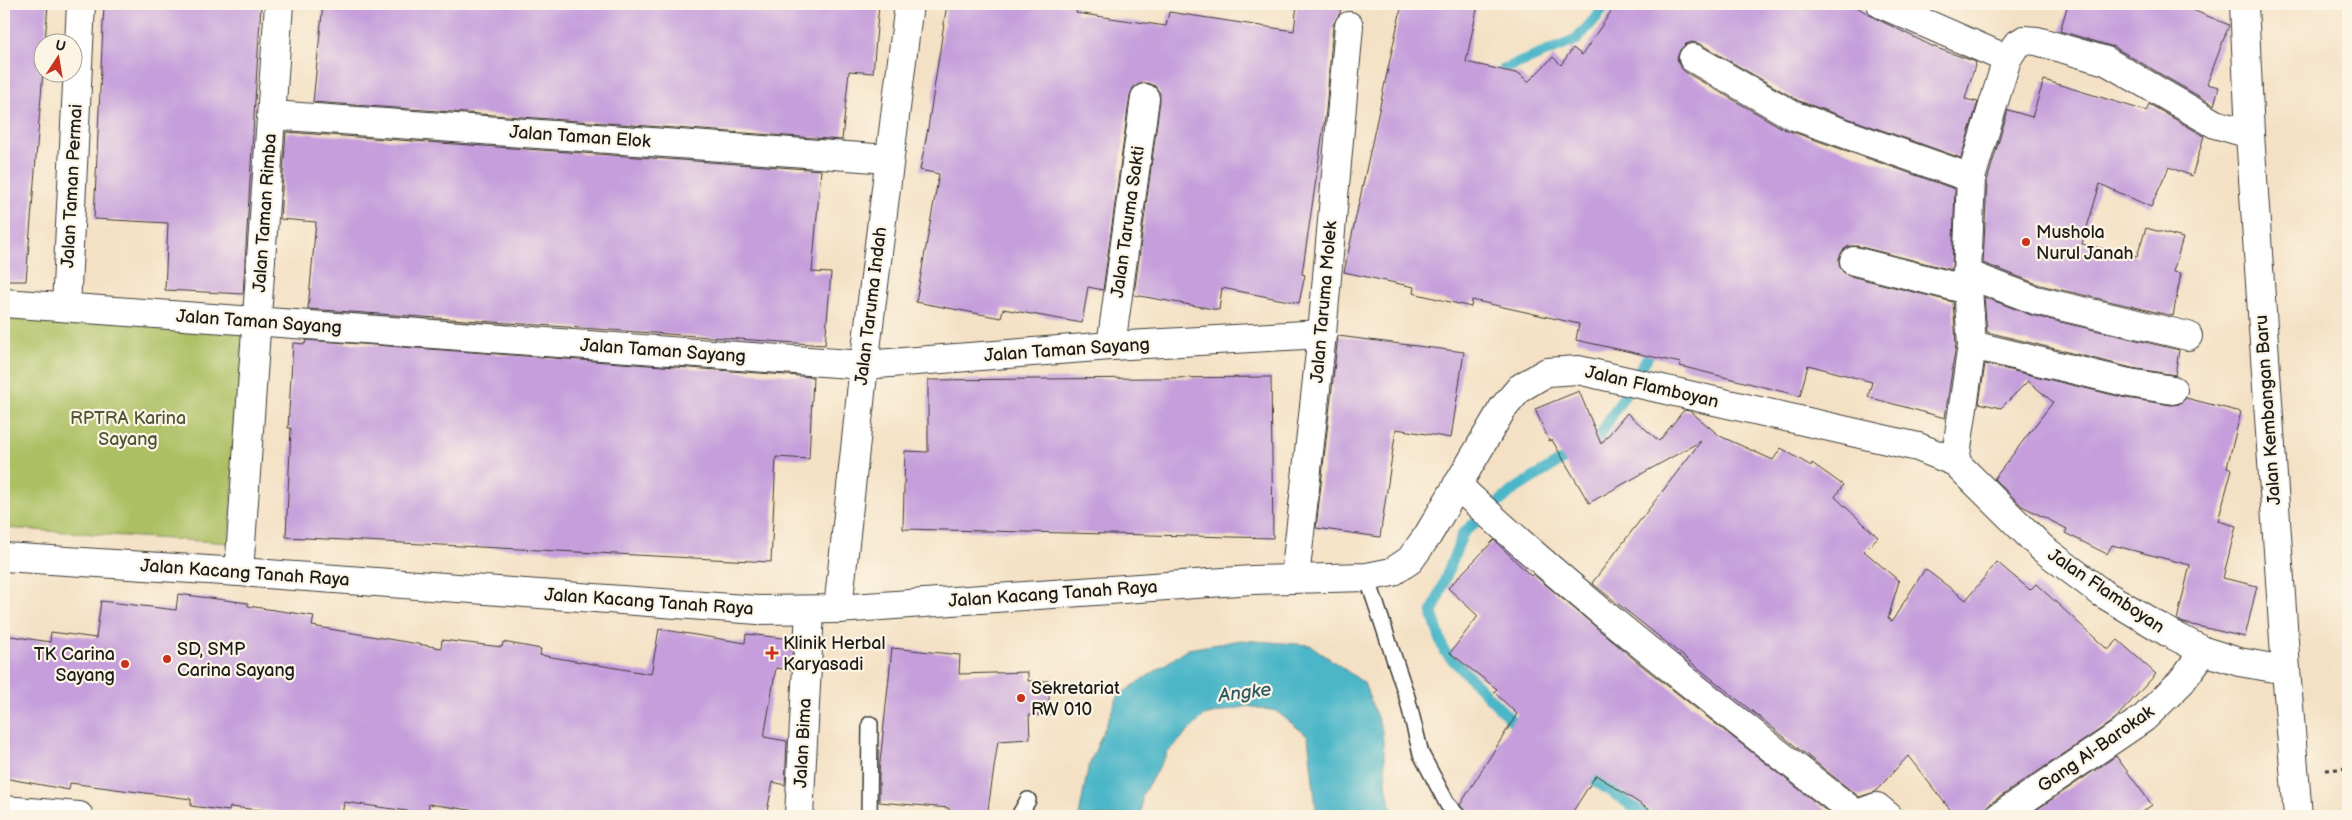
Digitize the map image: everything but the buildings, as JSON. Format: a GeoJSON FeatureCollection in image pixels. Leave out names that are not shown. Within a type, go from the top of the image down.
{"type":"FeatureCollection","features":[{"type":"Feature","properties":{"kind":"street","name":"Jalan Taman Permai"},"geometry":{"type":"LineString","coordinates":[[66,307],[81,4]]}},
{"type":"Feature","properties":{"kind":"street","name":"Jalan Taman Rimba"},"geometry":{"type":"LineString","coordinates":[[239,572],[279,4]]}},
{"type":"Feature","properties":{"kind":"street","name":"Jalan Taruma Indah"},"geometry":{"type":"LineString","coordinates":[[838,609],[864,365],[908,4]]}},
{"type":"Feature","properties":{"kind":"street"},"geometry":{"type":"LineString","coordinates":[[1881,4],[2007,59]]}},
{"type":"Feature","properties":{"kind":"street","name":"Jalan Kembangan Baru"},"geometry":{"type":"LineString","coordinates":[[2244,4],[2250,134],[2286,670],[2298,816]]}},
{"type":"Feature","properties":{"kind":"street","name":"Jalan Taruma Molek"},"geometry":{"type":"LineString","coordinates":[[1295,578],[1322,334],[1349,26]]}},
{"type":"Feature","properties":{"kind":"street"},"geometry":{"type":"LineString","coordinates":[[1954,462],[1972,345],[1968,282],[1971,178],[2007,59],[2016,45],[2024,40],[2037,41],[2106,61],[2215,124],[2250,134]]}},
{"type":"Feature","properties":{"kind":"street"},"geometry":{"type":"LineString","coordinates":[[1693,58],[1792,115],[1971,178]]}},
{"type":"Feature","properties":{"kind":"street","name":"Jalan Taruma Sakti"},"geometry":{"type":"LineString","coordinates":[[1111,346],[1146,98]]}},
{"type":"Feature","properties":{"kind":"street","name":"Jalan Taman Elok"},"geometry":{"type":"LineString","coordinates":[[272,115],[888,160]]}},
{"type":"Feature","properties":{"kind":"street"},"geometry":{"type":"LineString","coordinates":[[1854,261],[1968,282],[2035,300],[2188,336]]}},
{"type":"Feature","properties":{"kind":"street","name":"Jalan Taman Sayang"},"geometry":{"type":"LineString","coordinates":[[4,303],[864,365],[1111,346],[1322,334]]}},
{"type":"Feature","properties":{"kind":"street"},"geometry":{"type":"LineString","coordinates":[[1972,345],[2129,383],[2173,390]]}},
{"type":"Feature","properties":{"kind":"street","name":"Jalan Flamboyan"},"geometry":{"type":"LineString","coordinates":[[1295,578],[1366,577],[1392,572],[1410,560],[1428,535],[1502,408],[1520,388],[1547,372],[1578,370],[1918,447],[1954,462],[2042,548],[2102,593],[2169,633],[2204,650],[2239,662],[2286,670]]}},
{"type":"Feature","properties":{"kind":"street"},"geometry":{"type":"LineString","coordinates":[[1457,485],[1488,515],[1606,616],[1852,811],[1858,814],[1877,807],[1888,816]]}},
{"type":"Feature","properties":{"kind":"street","name":"Jalan Kacang Tanah Raya"},"geometry":{"type":"LineString","coordinates":[[4,557],[239,572],[758,610],[810,611],[1295,578]]}},
{"type":"Feature","properties":{"kind":"street","name":"Jalan Bima"},"geometry":{"type":"LineString","coordinates":[[799,816],[810,611]]}},
{"type":"Feature","properties":{"kind":"street","name":"Gang Al-Barokak"},"geometry":{"type":"LineString","coordinates":[[2000,816],[2144,718],[2181,682],[2204,650]]}},
{"type":"Feature","properties":{"kind":"street"},"geometry":{"type":"LineString","coordinates":[[4,810],[79,816]]}},
{"type":"Feature","properties":{"kind":"lane"},"geometry":{"type":"LineString","coordinates":[[1366,577],[1407,697],[1421,754],[1448,805],[1458,816]]}},
{"type":"Feature","properties":{"kind":"lane"},"geometry":{"type":"LineString","coordinates":[[869,816],[870,724]]}},
{"type":"Feature","properties":{"kind":"lane"},"geometry":{"type":"LineString","coordinates":[[1019,816],[1028,800]]}},
{"type":"Feature","properties":{"kind":"path"},"geometry":{"type":"LineString","coordinates":[[2324,770],[2348,768]]}},
{"type":"Feature","properties":{"kind":"green space","name":"RPTRA Karina Sayang"},"geometry":{"type":"Polygon","coordinates":[[[4,312],[243,328],[229,543],[4,528],[4,312]]]}},
{"type":"Feature","properties":{"kind":"water","name":"Angke"},"geometry":{"type":"Polygon","coordinates":[[[1241,640],[1310,645],[1364,683],[1382,731],[1387,791],[1394,816],[1317,816],[1308,736],[1276,711],[1247,706],[1204,716],[1168,752],[1142,795],[1141,816],[1079,816],[1088,768],[1118,696],[1188,649],[1241,640]]]}},
{"type":"Feature","properties":{"kind":"waterway"},"geometry":{"type":"LineString","coordinates":[[1505,85],[1504,69],[1576,40],[1608,4]]}},
{"type":"Feature","properties":{"kind":"waterway"},"geometry":{"type":"LineString","coordinates":[[1522,731],[1444,651],[1432,613],[1463,533],[1512,491],[1599,437],[1656,343]]}},
{"type":"Feature","properties":{"kind":"waterway"},"geometry":{"type":"LineString","coordinates":[[1580,771],[1647,816]]}},
{"type":"Feature","properties":{"kind":"place","name":"Mushola Nurul Janah"},"geometry":{"type":"Point","coordinates":[2026,242]}},
{"type":"Feature","properties":{"kind":"place","name":"Klinik Herbal Karyasadi"},"geometry":{"type":"Point","coordinates":[772,653]}},
{"type":"Feature","properties":{"kind":"place","name":"SD, SMP Carina Sayang"},"geometry":{"type":"Point","coordinates":[167,659]}},
{"type":"Feature","properties":{"kind":"place","name":"TK Carina Sayang"},"geometry":{"type":"Point","coordinates":[125,664]}},
{"type":"Feature","properties":{"kind":"place","name":"Sekretariat RW 010"},"geometry":{"type":"Point","coordinates":[1021,698]}}]}
